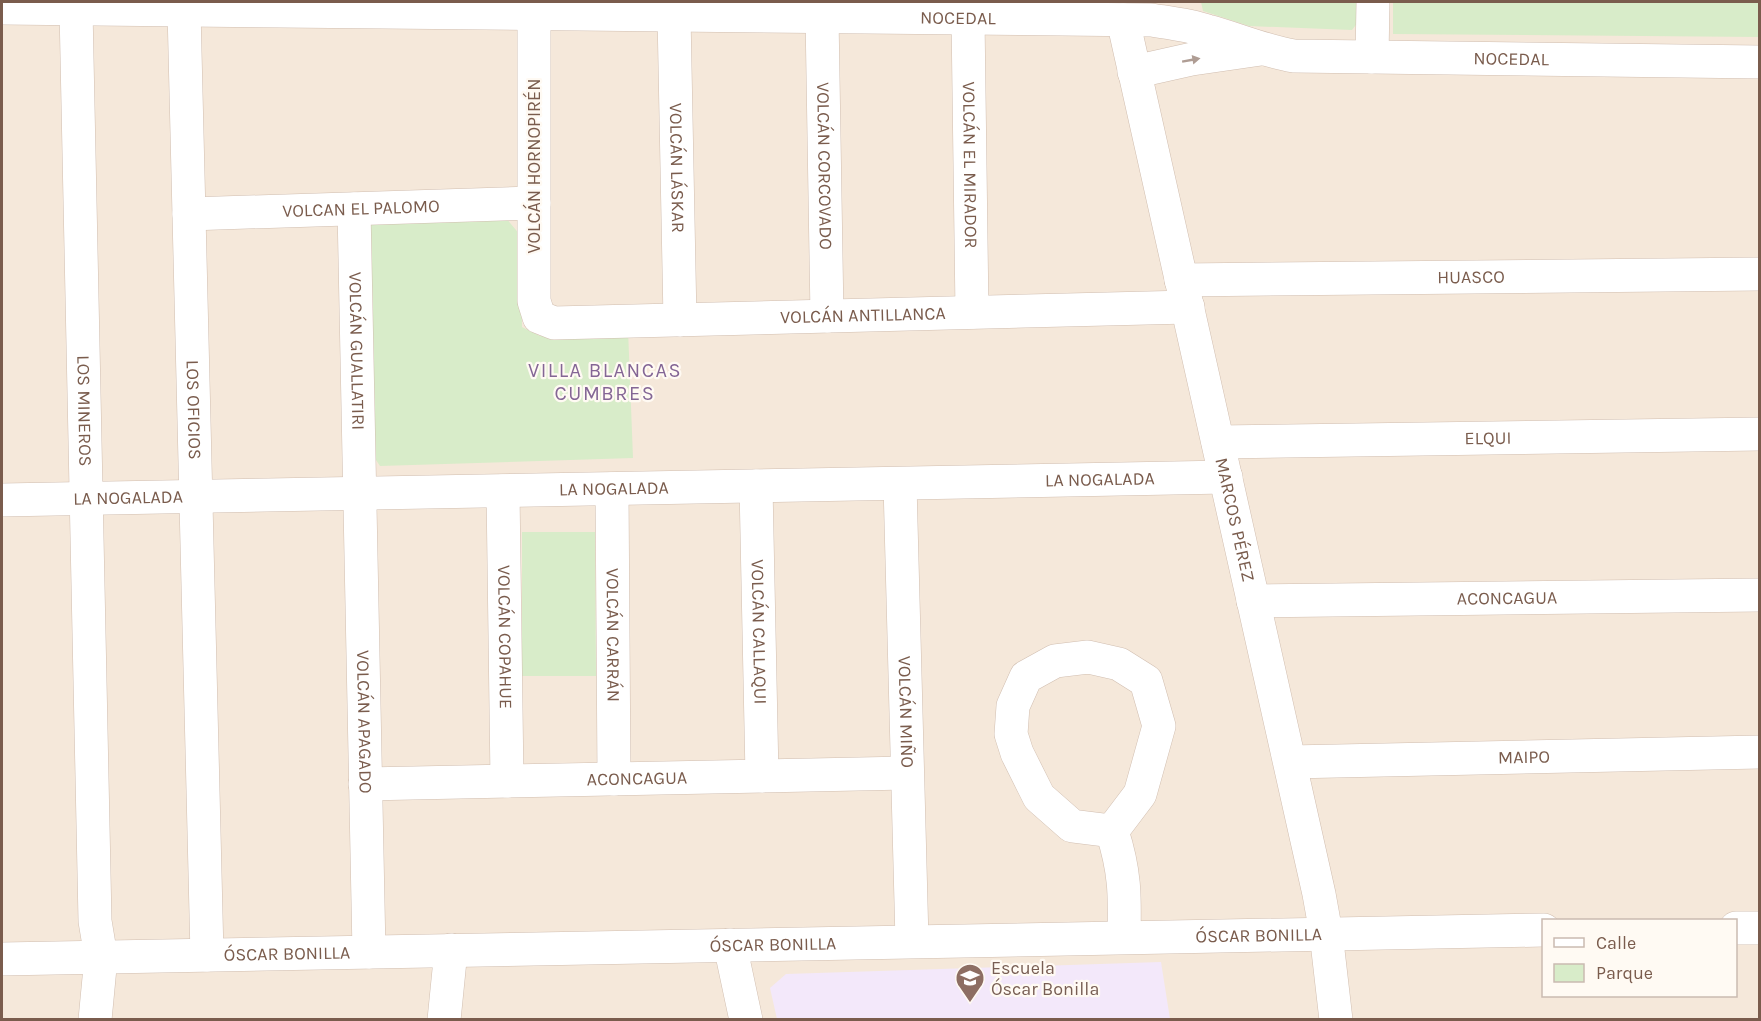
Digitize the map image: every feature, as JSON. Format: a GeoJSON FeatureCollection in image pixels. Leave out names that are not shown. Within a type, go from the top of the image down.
{"type":"FeatureCollection","features":[{"type":"Feature","properties":{"kind":"street"},"geometry":{"type":"LineString","coordinates":[[1372,57],[1373,2]]}},
{"type":"Feature","properties":{"kind":"street","name":"NOCEDAL"},"geometry":{"type":"LineString","coordinates":[[2,8],[184,10],[230,6],[534,13],[694,10],[822,16],[908,9],[968,18],[1151,20],[1208,31],[1261,49],[1294,56],[1760,62]]}},
{"type":"Feature","properties":{"kind":"street","name":"LOS MINEROS"},"geometry":{"type":"LineString","coordinates":[[76,9],[95,921],[101,957],[94,1020]]}},
{"type":"Feature","properties":{"kind":"street","name":"LOS OFICIOS"},"geometry":{"type":"LineString","coordinates":[[184,10],[207,955]]}},
{"type":"Feature","properties":{"kind":"street","name":"VOLCÁN LÁSKAR"},"geometry":{"type":"LineString","coordinates":[[680,320],[694,10]]}},
{"type":"Feature","properties":{"kind":"street","name":"VOLCÁN HORNOPIRÉN"},"geometry":{"type":"LineString","coordinates":[[534,13],[534,301],[539,317]]}},
{"type":"Feature","properties":{"kind":"street","name":"VOLCÁN CORCOVADO"},"geometry":{"type":"LineString","coordinates":[[822,16],[827,316]]}},
{"type":"Feature","properties":{"kind":"street","name":"VOLCÁN EL MIRADOR"},"geometry":{"type":"LineString","coordinates":[[968,18],[972,312]]}},
{"type":"Feature","properties":{"kind":"street","name":"MARCOS PÉREZ"},"geometry":{"type":"LineString","coordinates":[[1123,20],[1320,894],[1336,1020]]}},
{"type":"Feature","properties":{"kind":"street","name":"NOCEDAL"},"geometry":{"type":"LineString","coordinates":[[1134,72],[1192,59],[1261,49]]}},
{"type":"Feature","properties":{"kind":"street","name":"VOLCAN EL PALOMO"},"geometry":{"type":"LineString","coordinates":[[189,214],[534,203]]}},
{"type":"Feature","properties":{"kind":"street","name":"VOLCÁN GUALLATIRI"},"geometry":{"type":"LineString","coordinates":[[354,209],[359,494]]}},
{"type":"Feature","properties":{"kind":"street","name":"HUASCO"},"geometry":{"type":"LineString","coordinates":[[1184,293],[1760,274]]}},
{"type":"Feature","properties":{"kind":"street","name":"VOLCÁN ANTILLANCA"},"geometry":{"type":"LineString","coordinates":[[539,317],[554,323],[972,312],[1184,293]]}},
{"type":"Feature","properties":{"kind":"street","name":"ELQUI"},"geometry":{"type":"LineString","coordinates":[[1218,442],[1760,434]]}},
{"type":"Feature","properties":{"kind":"street","name":"LA NOGALADA"},"geometry":{"type":"LineString","coordinates":[[2,500],[1226,477]]}},
{"type":"Feature","properties":{"kind":"street","name":"VOLCÁN MIÑO"},"geometry":{"type":"LineString","coordinates":[[900,484],[912,941]]}},
{"type":"Feature","properties":{"kind":"street","name":"VOLCÁN CALLAQUI"},"geometry":{"type":"LineString","coordinates":[[756,486],[762,776]]}},
{"type":"Feature","properties":{"kind":"street","name":"VOLCÁN CARRÁN"},"geometry":{"type":"LineString","coordinates":[[612,489],[614,779]]}},
{"type":"Feature","properties":{"kind":"street","name":"VOLCÁN COPAHUE"},"geometry":{"type":"LineString","coordinates":[[503,491],[507,781]]}},
{"type":"Feature","properties":{"kind":"street","name":"VOLCÁN APAGADO"},"geometry":{"type":"LineString","coordinates":[[359,494],[369,952]]}},
{"type":"Feature","properties":{"kind":"street","name":"ACONCAGUA"},"geometry":{"type":"LineString","coordinates":[[1253,601],[1760,595]]}},
{"type":"Feature","properties":{"kind":"street"},"geometry":{"type":"LineString","coordinates":[[1088,657],[1119,664],[1146,681],[1160,726],[1140,794],[1112,831],[1072,826],[1039,797],[1017,753],[1011,734],[1013,706],[1026,677],[1055,661],[1088,657]]}},
{"type":"Feature","properties":{"kind":"street","name":"MAIPO"},"geometry":{"type":"LineString","coordinates":[[1290,762],[1760,752]]}},
{"type":"Feature","properties":{"kind":"street","name":"ACONCAGUA"},"geometry":{"type":"LineString","coordinates":[[365,784],[907,773]]}},
{"type":"Feature","properties":{"kind":"street"},"geometry":{"type":"LineString","coordinates":[[1112,831],[1120,858],[1125,889],[1124,937]]}},
{"type":"Feature","properties":{"kind":"street"},"geometry":{"type":"LineString","coordinates":[[1737,928],[1760,928]]}},
{"type":"Feature","properties":{"kind":"street","name":"ÓSCAR BONILLA"},"geometry":{"type":"LineString","coordinates":[[2,959],[1542,930]]}},
{"type":"Feature","properties":{"kind":"street"},"geometry":{"type":"LineString","coordinates":[[730,945],[746,1020]]}},
{"type":"Feature","properties":{"kind":"street"},"geometry":{"type":"LineString","coordinates":[[444,1020],[451,950]]}},
{"type":"Feature","properties":{"kind":"shaded area"},"geometry":{"type":"Polygon","coordinates":[[[2,2],[1759,2],[1759,1019],[2,1020],[2,2]]]}},
{"type":"Feature","properties":{"kind":"shaded area","name":"Escuela Óscar Bonilla"},"geometry":{"type":"Polygon","coordinates":[[[1161,962],[1170,1019],[777,1019],[770,988],[786,974],[1161,962]]]}},
{"type":"Feature","properties":{"kind":"green space"},"geometry":{"type":"Polygon","coordinates":[[[1201,2],[1362,2],[1362,17],[1352,30],[1249,26],[1203,11],[1201,2]]]}},
{"type":"Feature","properties":{"kind":"green space"},"geometry":{"type":"Polygon","coordinates":[[[1393,2],[1759,2],[1759,37],[1393,34],[1393,2]]]}},
{"type":"Feature","properties":{"kind":"green space"},"geometry":{"type":"Polygon","coordinates":[[[506,218],[521,236],[522,327],[540,336],[628,329],[633,458],[380,466],[372,454],[367,223],[506,218]]]}},
{"type":"Feature","properties":{"kind":"green space"},"geometry":{"type":"Polygon","coordinates":[[[522,532],[595,532],[596,676],[522,676],[522,532]]]}},
{"type":"Feature","properties":{"kind":"place","name":"Escuela Óscar Bonilla"},"geometry":{"type":"Point","coordinates":[970,1004]}},
{"type":"Feature","properties":{"kind":"district","name":"VILLA BLANCAS CUMBRES"},"geometry":{"type":"Point","coordinates":[605,382]}}]}
